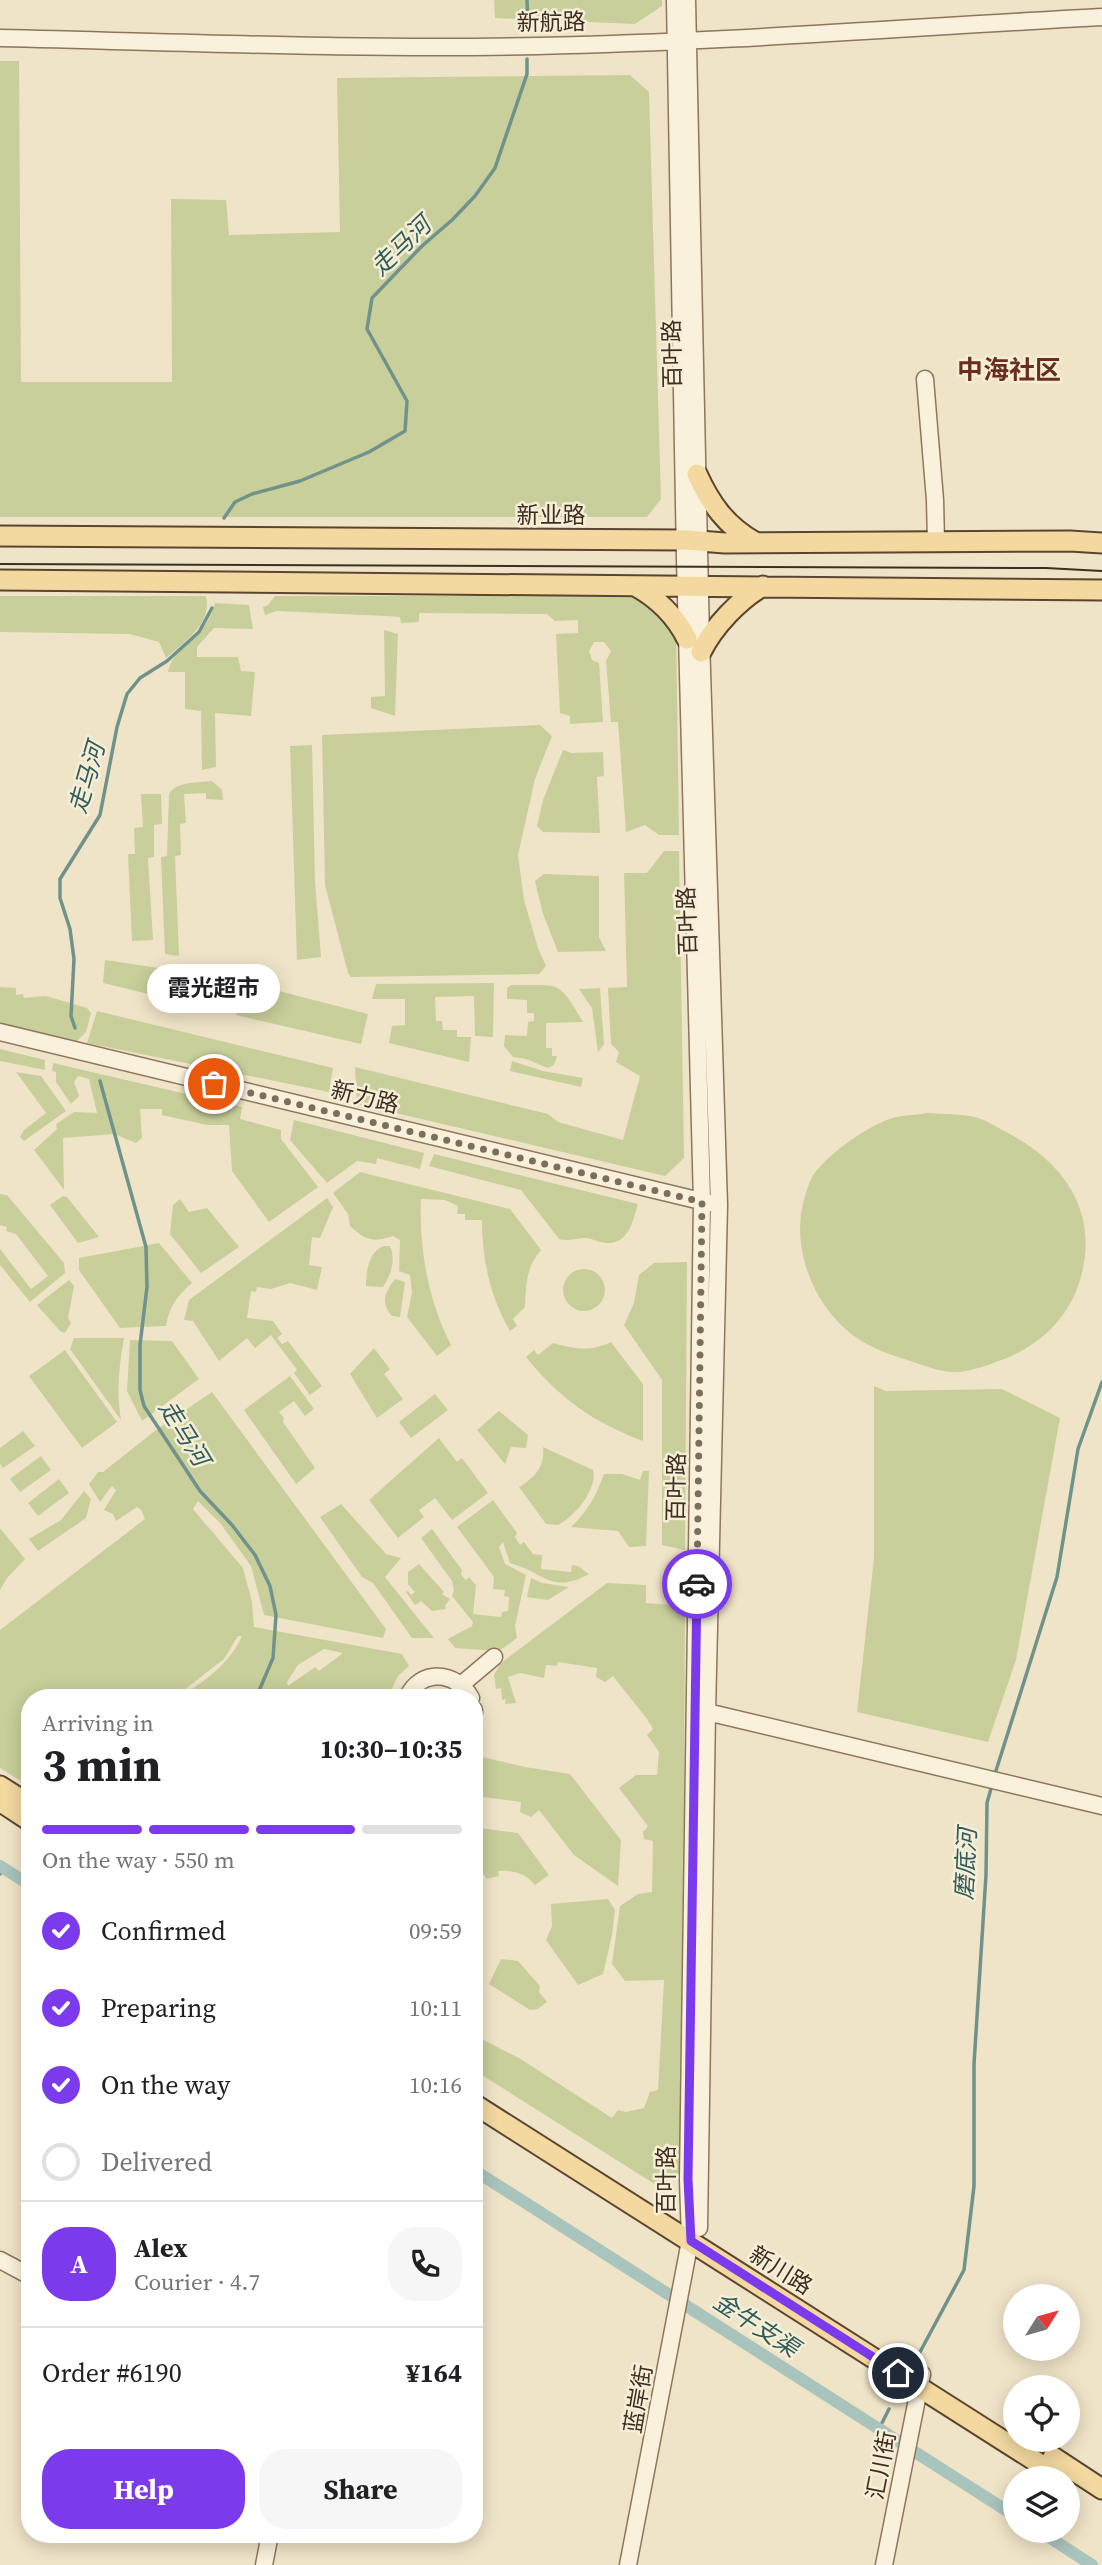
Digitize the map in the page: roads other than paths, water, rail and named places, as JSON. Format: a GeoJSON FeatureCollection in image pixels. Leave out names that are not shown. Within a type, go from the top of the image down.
{"type":"FeatureCollection","features":[{"type":"Feature","properties":{"kind":"main road"},"geometry":{"type":"LineString","coordinates":[[697,474],[709,500],[721,515],[738,533],[756,543]]}},
{"type":"Feature","properties":{"kind":"main road","name":"新业路"},"geometry":{"type":"LineString","coordinates":[[0,536],[756,543],[1102,543]]}},
{"type":"Feature","properties":{"kind":"main road"},"geometry":{"type":"LineString","coordinates":[[0,580],[1102,590]]}},
{"type":"Feature","properties":{"kind":"main road"},"geometry":{"type":"LineString","coordinates":[[634,585],[663,606],[694,645],[709,636],[752,592],[763,586]]}},
{"type":"Feature","properties":{"kind":"main road"},"geometry":{"type":"LineString","coordinates":[[0,1786],[21,1799]]}},
{"type":"Feature","properties":{"kind":"main road"},"geometry":{"type":"LineString","coordinates":[[0,1802],[21,1815]]}},
{"type":"Feature","properties":{"kind":"main road","name":"新川路"},"geometry":{"type":"LineString","coordinates":[[483,2095],[922,2381],[1045,2466]]}},
{"type":"Feature","properties":{"kind":"main road","name":"新川路"},"geometry":{"type":"LineString","coordinates":[[483,2109],[693,2233]]}},
{"type":"Feature","properties":{"kind":"main road","name":"新川路"},"geometry":{"type":"LineString","coordinates":[[922,2381],[1003,2426]]}},
{"type":"Feature","properties":{"kind":"main road"},"geometry":{"type":"LineString","coordinates":[[1044,2452],[1102,2489]]}},
{"type":"Feature","properties":{"kind":"main road"},"geometry":{"type":"LineString","coordinates":[[1080,2489],[1102,2503]]}},
{"type":"Feature","properties":{"kind":"street","name":"百叶路"},"geometry":{"type":"LineString","coordinates":[[675,0],[682,41],[697,474],[692,541]]}},
{"type":"Feature","properties":{"kind":"street","name":"百叶路"},"geometry":{"type":"LineString","coordinates":[[687,0],[682,41],[702,1202],[701,1712],[693,2233]]}},
{"type":"Feature","properties":{"kind":"street","name":"新航路"},"geometry":{"type":"LineString","coordinates":[[0,37],[291,45],[535,46],[682,41],[1102,17]]}},
{"type":"Feature","properties":{"kind":"street"},"geometry":{"type":"LineString","coordinates":[[925,379],[936,542]]}},
{"type":"Feature","properties":{"kind":"street","name":"百叶路"},"geometry":{"type":"LineString","coordinates":[[694,645],[719,1205],[701,1712]]}},
{"type":"Feature","properties":{"kind":"street","name":"新力路"},"geometry":{"type":"LineString","coordinates":[[0,1032],[719,1205]]}},
{"type":"Feature","properties":{"kind":"street"},"geometry":{"type":"LineString","coordinates":[[469,1689],[494,1657]]}},
{"type":"Feature","properties":{"kind":"street"},"geometry":{"type":"LineString","coordinates":[[412,1689],[425,1678],[436,1676],[448,1677],[464,1689]]}},
{"type":"Feature","properties":{"kind":"street"},"geometry":{"type":"LineString","coordinates":[[701,1712],[1102,1806]]}},
{"type":"Feature","properties":{"kind":"street","name":"蓝岸街"},"geometry":{"type":"LineString","coordinates":[[628,2565],[693,2233]]}},
{"type":"Feature","properties":{"kind":"street"},"geometry":{"type":"LineString","coordinates":[[0,2260],[21,2271]]}},
{"type":"Feature","properties":{"kind":"street","name":"汇川街"},"geometry":{"type":"LineString","coordinates":[[884,2565],[922,2381]]}},
{"type":"Feature","properties":{"kind":"street"},"geometry":{"type":"LineString","coordinates":[[264,2565],[268,2543]]}},
{"type":"Feature","properties":{"kind":"waterway","name":"走马河"},"geometry":{"type":"LineString","coordinates":[[527,0],[528,27]]}},
{"type":"Feature","properties":{"kind":"waterway","name":"走马河"},"geometry":{"type":"LineString","coordinates":[[224,518],[235,502],[252,494],[300,481],[369,452],[405,431],[407,401],[367,329],[372,298],[475,196],[495,168],[527,74],[527,59]]}},
{"type":"Feature","properties":{"kind":"waterway","name":"走马河"},"geometry":{"type":"LineString","coordinates":[[75,1028],[71,1016],[74,959],[70,929],[60,898],[60,879],[100,815],[117,727],[127,694],[140,678],[167,661],[199,632],[212,608]]}},
{"type":"Feature","properties":{"kind":"waterway","name":"走马河"},"geometry":{"type":"LineString","coordinates":[[100,1081],[146,1247],[147,1287],[140,1345],[140,1390],[144,1406],[200,1491],[232,1525],[255,1555],[270,1586],[276,1615],[273,1658],[260,1689]]}},
{"type":"Feature","properties":{"kind":"waterway","name":"磨底河"},"geometry":{"type":"LineString","coordinates":[[994,1777],[1057,1577],[1078,1449],[1102,1382]]}},
{"type":"Feature","properties":{"kind":"waterway","name":"磨底河"},"geometry":{"type":"LineString","coordinates":[[920,2352],[964,2270],[974,2186],[974,2064],[986,1875],[987,1803],[992,1785]]}},
{"type":"Feature","properties":{"kind":"waterway","name":"金牛支渠"},"geometry":{"type":"LineString","coordinates":[[0,1866],[21,1879]]}},
{"type":"Feature","properties":{"kind":"waterway","name":"金牛支渠"},"geometry":{"type":"LineString","coordinates":[[0,1874],[4,1868]]}},
{"type":"Feature","properties":{"kind":"waterway","name":"金牛支渠"},"geometry":{"type":"LineString","coordinates":[[483,2176],[1003,2508]]}},
{"type":"Feature","properties":{"kind":"waterway","name":"磨底河"},"geometry":{"type":"LineString","coordinates":[[879,2429],[889,2409]]}},
{"type":"Feature","properties":{"kind":"waterway","name":"金牛支渠"},"geometry":{"type":"LineString","coordinates":[[1058,2543],[1092,2565]]}},
{"type":"Feature","properties":{"kind":"tram line"},"geometry":{"type":"LineString","coordinates":[[0,564],[1046,568],[1102,571]]}},
{"type":"Feature","properties":{"kind":"place","name":"霞光超市"},"geometry":{"type":"Point","coordinates":[214,1084]}},
{"type":"Feature","properties":{"kind":"district","name":"中海社区"},"geometry":{"type":"Point","coordinates":[1009,370]}}]}
